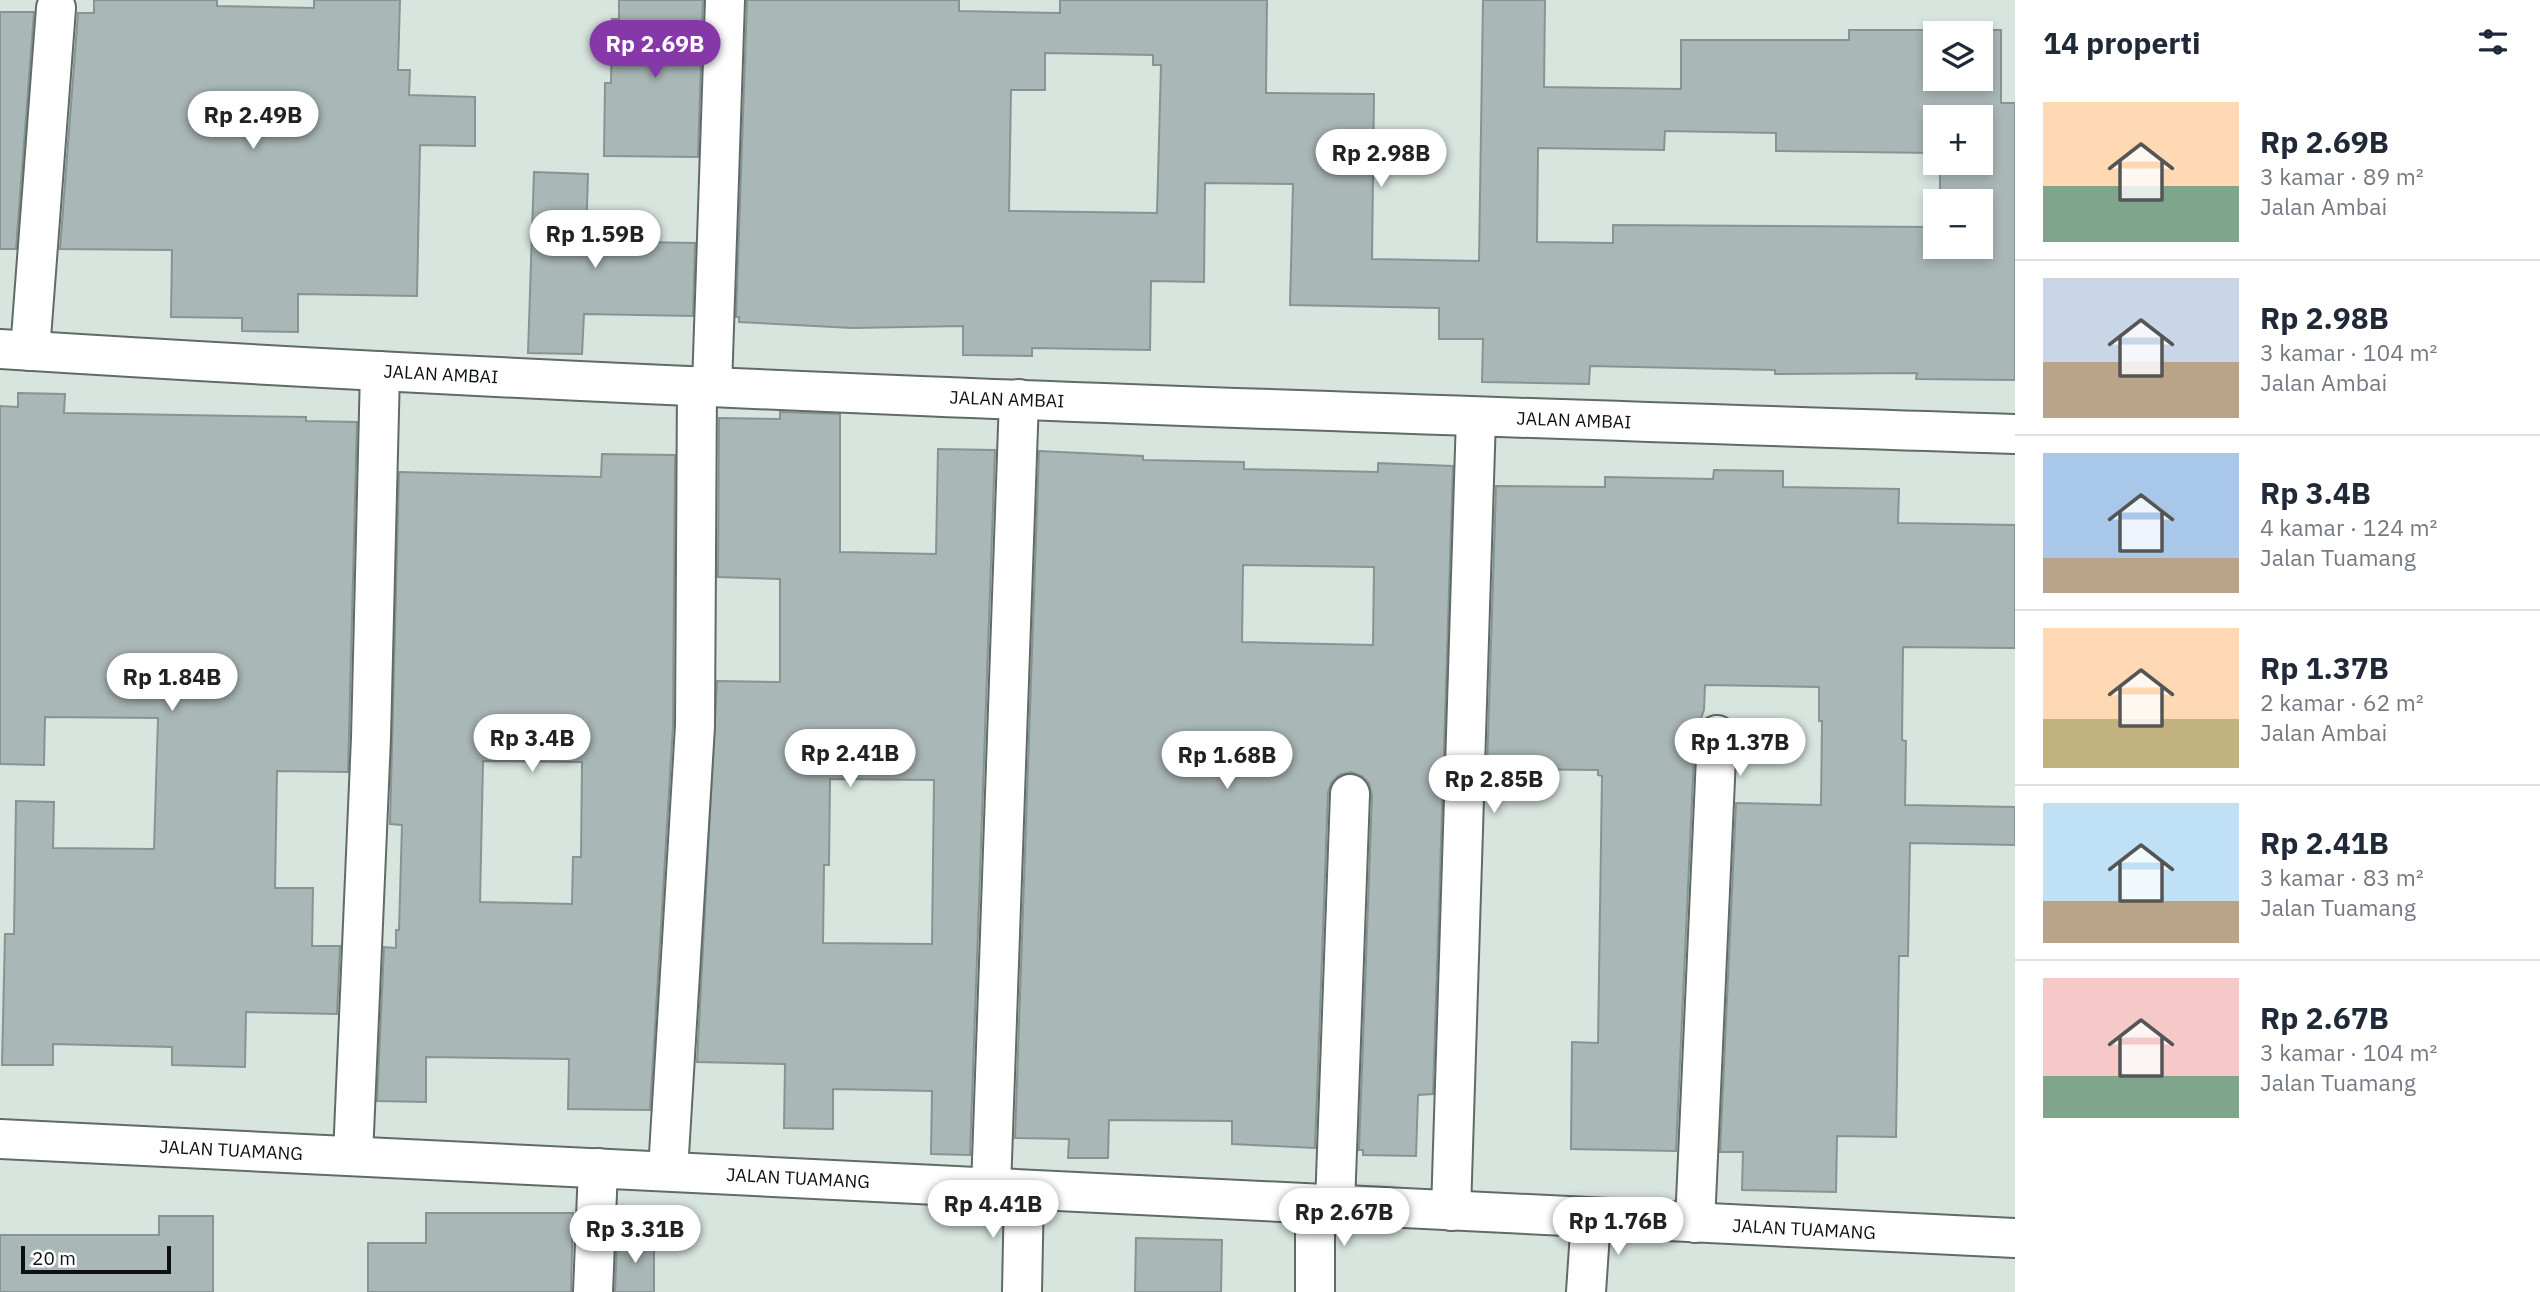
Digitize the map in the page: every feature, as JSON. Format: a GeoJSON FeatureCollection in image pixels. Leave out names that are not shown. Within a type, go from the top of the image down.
{"type":"FeatureCollection","features":[{"type":"Feature","properties":{"kind":"street"},"geometry":{"type":"LineString","coordinates":[[668,1171],[695,726],[704,386],[725,0]]}},
{"type":"Feature","properties":{"kind":"street"},"geometry":{"type":"LineString","coordinates":[[15,350],[56,8]]}},
{"type":"Feature","properties":{"kind":"street","name":"JALAN AMBAI"},"geometry":{"type":"LineString","coordinates":[[15,350],[704,386],[2015,434]]}},
{"type":"Feature","properties":{"kind":"street"},"geometry":{"type":"LineString","coordinates":[[353,1156],[371,738],[380,371]]}},
{"type":"Feature","properties":{"kind":"street"},"geometry":{"type":"LineString","coordinates":[[1019,399],[1007,1189],[1022,1292]]}},
{"type":"Feature","properties":{"kind":"street"},"geometry":{"type":"LineString","coordinates":[[1451,1211],[1476,416]]}},
{"type":"Feature","properties":{"kind":"street"},"geometry":{"type":"LineString","coordinates":[[1695,1223],[1717,735]]}},
{"type":"Feature","properties":{"kind":"street"},"geometry":{"type":"LineString","coordinates":[[1315,1292],[1325,1205],[1350,794]]}},
{"type":"Feature","properties":{"kind":"street","name":"JALAN TUAMANG"},"geometry":{"type":"LineString","coordinates":[[0,1139],[2015,1238]]}},
{"type":"Feature","properties":{"kind":"street"},"geometry":{"type":"LineString","coordinates":[[593,1292],[598,1168]]}},
{"type":"Feature","properties":{"kind":"street"},"geometry":{"type":"LineString","coordinates":[[1586,1292],[1591,1218]]}},
{"type":"Feature","properties":{"kind":"building"},"geometry":{"type":"Polygon","coordinates":[[[94,0],[217,0],[217,6],[314,8],[314,0],[400,0],[398,70],[410,70],[409,95],[475,97],[475,146],[420,145],[417,296],[298,294],[298,332],[242,331],[242,318],[171,317],[172,250],[60,249],[78,13],[94,13],[94,0]]]}},
{"type":"Feature","properties":{"kind":"building"},"geometry":{"type":"Polygon","coordinates":[[[619,0],[703,0],[698,157],[604,156],[605,83],[611,83],[612,19],[619,19],[619,0]]]}},
{"type":"Feature","properties":{"kind":"building"},"geometry":{"type":"Polygon","coordinates":[[[747,0],[959,0],[959,11],[1060,13],[1060,0],[1267,0],[1266,93],[1374,94],[1372,259],[1479,261],[1483,0],[1545,0],[1544,87],[1681,89],[1681,40],[1849,40],[1849,30],[1923,30],[1923,91],[1993,91],[1993,30],[2001,30],[2001,103],[2015,103],[2015,380],[1916,379],[1917,373],[1775,374],[1775,370],[1590,366],[1589,384],[1482,382],[1483,339],[1439,339],[1439,308],[1290,305],[1293,184],[1205,183],[1204,282],[1151,281],[1150,350],[1032,348],[1032,356],[963,355],[963,326],[852,328],[739,322],[739,317],[736,317],[747,0]],[[1045,53],[1045,90],[1011,90],[1009,211],[1157,213],[1161,65],[1153,65],[1153,55],[1045,53]],[[1923,105],[1923,153],[1776,151],[1776,133],[1665,131],[1664,150],[1538,148],[1537,242],[1613,243],[1613,225],[1923,227],[1923,259],[1993,259],[1993,189],[1940,189],[1940,175],[1993,175],[1993,105],[1923,105]]]}},
{"type":"Feature","properties":{"kind":"building"},"geometry":{"type":"Polygon","coordinates":[[[0,12],[34,12],[16,249],[0,249],[0,12]]]}},
{"type":"Feature","properties":{"kind":"building"},"geometry":{"type":"Polygon","coordinates":[[[534,172],[588,174],[586,241],[695,243],[693,316],[584,314],[582,354],[528,353],[534,172]]]}},
{"type":"Feature","properties":{"kind":"building"},"geometry":{"type":"Polygon","coordinates":[[[18,393],[65,394],[64,413],[306,417],[306,421],[357,422],[348,772],[277,771],[275,888],[313,888],[312,946],[340,946],[337,1014],[246,1012],[245,1067],[172,1065],[172,1047],[53,1044],[53,1065],[2,1065],[5,934],[14,934],[16,801],[54,802],[53,848],[154,849],[158,718],[45,717],[44,765],[0,764],[0,406],[18,407],[18,393]]]}},
{"type":"Feature","properties":{"kind":"building"},"geometry":{"type":"Polygon","coordinates":[[[780,412],[840,414],[840,552],[936,554],[938,449],[995,450],[970,1155],[931,1154],[932,1091],[833,1089],[833,1129],[784,1128],[785,1064],[697,1062],[717,681],[780,682],[780,579],[718,577],[719,418],[780,419],[780,412]],[[830,779],[829,865],[824,865],[823,943],[932,944],[934,780],[830,779]]]}},
{"type":"Feature","properties":{"kind":"building"},"geometry":{"type":"Polygon","coordinates":[[[1039,451],[1143,456],[1143,460],[1244,462],[1244,469],[1378,472],[1378,463],[1453,466],[1433,1094],[1418,1095],[1416,1156],[1363,1155],[1363,1150],[1359,1150],[1372,795],[1369,783],[1362,776],[1351,772],[1339,775],[1331,783],[1328,793],[1315,1148],[1232,1144],[1232,1121],[1109,1120],[1108,1158],[1068,1158],[1069,1139],[1015,1138],[1039,451]],[[1243,565],[1242,642],[1373,645],[1374,567],[1243,565]]]}},
{"type":"Feature","properties":{"kind":"building"},"geometry":{"type":"Polygon","coordinates":[[[602,454],[675,455],[673,725],[650,1110],[568,1109],[569,1059],[426,1057],[426,1102],[377,1101],[384,947],[396,948],[396,930],[399,930],[402,825],[390,824],[399,472],[601,477],[602,454]],[[483,761],[480,902],[572,904],[573,857],[581,857],[582,762],[483,761]]]}},
{"type":"Feature","properties":{"kind":"building"},"geometry":{"type":"Polygon","coordinates":[[[1714,470],[1783,471],[1783,487],[1899,489],[1898,523],[2015,525],[2015,648],[1903,647],[1902,740],[1906,741],[1905,805],[2015,807],[2015,845],[1910,843],[1908,956],[1899,956],[1896,1137],[1837,1136],[1836,1192],[1742,1190],[1743,1152],[1720,1152],[1736,803],[1821,805],[1822,721],[1819,721],[1819,687],[1705,685],[1704,710],[1695,734],[1676,1151],[1571,1149],[1572,1042],[1598,1043],[1602,776],[1598,775],[1598,770],[1487,769],[1496,486],[1605,487],[1605,477],[1713,479],[1714,470]]]}},
{"type":"Feature","properties":{"kind":"building"},"geometry":{"type":"Polygon","coordinates":[[[426,1213],[573,1213],[571,1292],[368,1292],[368,1243],[426,1243],[426,1213]]]}},
{"type":"Feature","properties":{"kind":"building"},"geometry":{"type":"Polygon","coordinates":[[[159,1216],[213,1216],[213,1292],[0,1292],[0,1235],[159,1235],[159,1216]]]}},
{"type":"Feature","properties":{"kind":"building"},"geometry":{"type":"Polygon","coordinates":[[[617,1238],[654,1238],[654,1292],[615,1292],[617,1238]]]}},
{"type":"Feature","properties":{"kind":"building"},"geometry":{"type":"Polygon","coordinates":[[[1136,1238],[1222,1240],[1221,1292],[1135,1292],[1136,1238]]]}}]}
